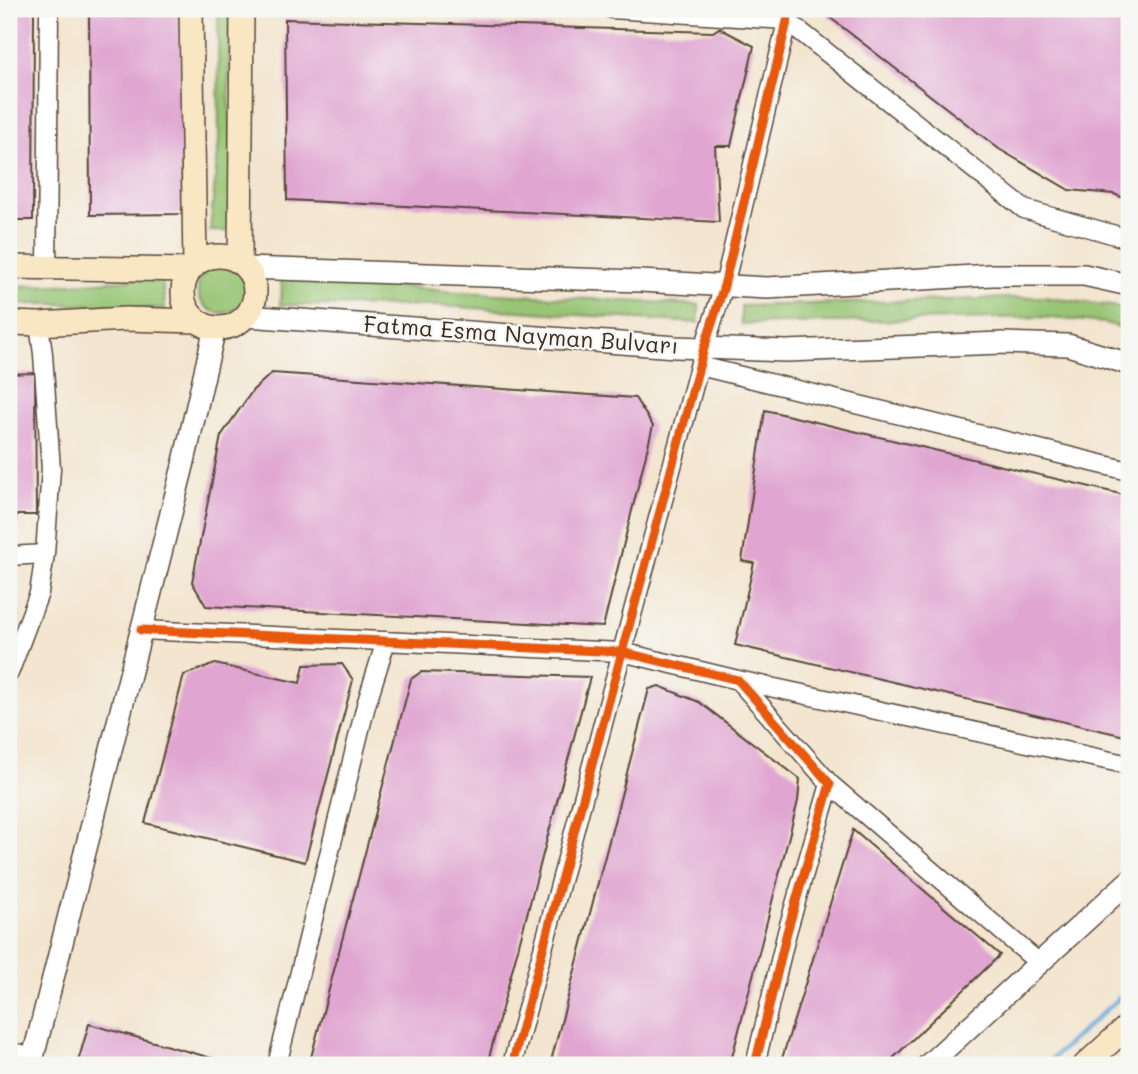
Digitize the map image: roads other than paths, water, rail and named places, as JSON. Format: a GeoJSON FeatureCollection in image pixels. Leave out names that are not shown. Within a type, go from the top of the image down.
{"type":"FeatureCollection","features":[{"type":"Feature","properties":{"kind":"main road"},"geometry":{"type":"LineString","coordinates":[[191,9],[193,268],[183,291],[189,313],[206,325]]}},
{"type":"Feature","properties":{"kind":"main road"},"geometry":{"type":"LineString","coordinates":[[242,9],[242,266]]}},
{"type":"Feature","properties":{"kind":"main road"},"geometry":{"type":"LineString","coordinates":[[9,267],[193,268],[206,259],[218,256],[230,258],[242,266],[254,287],[251,308],[237,323],[206,325],[125,319],[9,323]]}},
{"type":"Feature","properties":{"kind":"main road"},"geometry":{"type":"LineString","coordinates":[[1085,1065],[1129,1025]]}},
{"type":"Feature","properties":{"kind":"street"},"geometry":{"type":"LineString","coordinates":[[47,268],[49,9]]}},
{"type":"Feature","properties":{"kind":"street"},"geometry":{"type":"LineString","coordinates":[[612,9],[788,15],[1024,209],[1129,239]]}},
{"type":"Feature","properties":{"kind":"street"},"geometry":{"type":"LineString","coordinates":[[512,1065],[702,357],[724,286],[788,15]]}},
{"type":"Feature","properties":{"kind":"street"},"geometry":{"type":"LineString","coordinates":[[242,266],[767,288],[1005,275],[1084,275],[1129,285]]}},
{"type":"Feature","properties":{"kind":"street","name":"Fatma Esma Nayman Bulvarı"},"geometry":{"type":"LineString","coordinates":[[245,316],[702,357],[786,351],[1028,344],[1068,345],[1129,363]]}},
{"type":"Feature","properties":{"kind":"street"},"geometry":{"type":"LineString","coordinates":[[9,673],[38,593],[45,554],[51,469],[43,354],[38,324]]}},
{"type":"Feature","properties":{"kind":"street"},"geometry":{"type":"LineString","coordinates":[[9,1052],[32,1061],[141,630],[206,325]]}},
{"type":"Feature","properties":{"kind":"street"},"geometry":{"type":"LineString","coordinates":[[702,357],[1129,471]]}},
{"type":"Feature","properties":{"kind":"street"},"geometry":{"type":"LineString","coordinates":[[9,556],[45,554]]}},
{"type":"Feature","properties":{"kind":"street"},"geometry":{"type":"LineString","coordinates":[[141,630],[622,652],[1129,765]]}},
{"type":"Feature","properties":{"kind":"street"},"geometry":{"type":"LineString","coordinates":[[277,1065],[366,705],[386,641]]}},
{"type":"Feature","properties":{"kind":"street"},"geometry":{"type":"LineString","coordinates":[[738,680],[830,784],[1040,963]]}},
{"type":"Feature","properties":{"kind":"street"},"geometry":{"type":"LineString","coordinates":[[755,1065],[787,932],[830,784]]}},
{"type":"Feature","properties":{"kind":"street"},"geometry":{"type":"LineString","coordinates":[[928,1065],[1129,881]]}},
{"type":"Feature","properties":{"kind":"waterway"},"geometry":{"type":"LineString","coordinates":[[1045,1065],[1129,989]]}}]}
